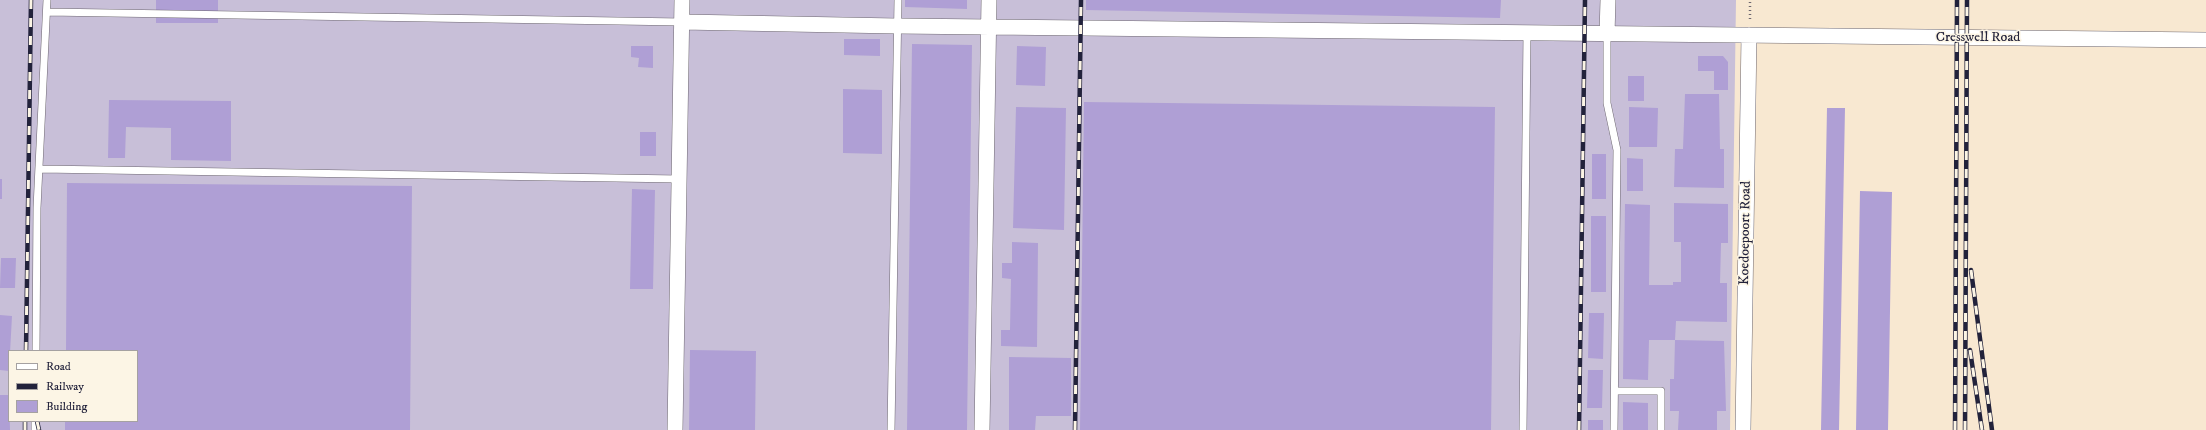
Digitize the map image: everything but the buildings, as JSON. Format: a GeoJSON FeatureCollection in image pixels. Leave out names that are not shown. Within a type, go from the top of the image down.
{"type":"FeatureCollection","features":[{"type":"Feature","properties":{"kind":"street"},"geometry":{"type":"LineString","coordinates":[[675,430],[682,0]]}},
{"type":"Feature","properties":{"kind":"street"},"geometry":{"type":"LineString","coordinates":[[982,430],[989,0]]}},
{"type":"Feature","properties":{"kind":"street"},"geometry":{"type":"LineString","coordinates":[[1607,34],[1608,0]]}},
{"type":"Feature","properties":{"kind":"street","name":"Cresswell Road"},"geometry":{"type":"LineString","coordinates":[[682,22],[897,26],[2206,40]]}},
{"type":"Feature","properties":{"kind":"street","name":"Koedoepoort Road"},"geometry":{"type":"LineString","coordinates":[[1743,430],[1749,35]]}},
{"type":"Feature","properties":{"kind":"lane"},"geometry":{"type":"LineString","coordinates":[[36,350],[37,208],[41,169],[47,0]]}},
{"type":"Feature","properties":{"kind":"lane"},"geometry":{"type":"LineString","coordinates":[[891,430],[898,0]]}},
{"type":"Feature","properties":{"kind":"lane"},"geometry":{"type":"LineString","coordinates":[[47,12],[682,22]]}},
{"type":"Feature","properties":{"kind":"lane"},"geometry":{"type":"LineString","coordinates":[[1523,430],[1527,33]]}},
{"type":"Feature","properties":{"kind":"lane"},"geometry":{"type":"LineString","coordinates":[[1607,34],[1607,102],[1617,150],[1614,430]]}},
{"type":"Feature","properties":{"kind":"lane"},"geometry":{"type":"LineString","coordinates":[[41,169],[679,179]]}},
{"type":"Feature","properties":{"kind":"lane"},"geometry":{"type":"LineString","coordinates":[[1614,391],[1661,391],[1661,430]]}},
{"type":"Feature","properties":{"kind":"shaded area"},"geometry":{"type":"Polygon","coordinates":[[[0,0],[1736,0],[1730,430],[0,430],[0,0]]]}},
{"type":"Feature","properties":{"kind":"railway"},"geometry":{"type":"LineString","coordinates":[[26,350],[31,0]]}},
{"type":"Feature","properties":{"kind":"railway"},"geometry":{"type":"LineString","coordinates":[[1075,430],[1081,0]]}},
{"type":"Feature","properties":{"kind":"railway"},"geometry":{"type":"LineString","coordinates":[[1579,430],[1585,0]]}},
{"type":"Feature","properties":{"kind":"railway"},"geometry":{"type":"LineString","coordinates":[[1955,430],[1957,0]]}},
{"type":"Feature","properties":{"kind":"railway"},"geometry":{"type":"LineString","coordinates":[[1965,430],[1967,0]]}},
{"type":"Feature","properties":{"kind":"railway"},"geometry":{"type":"LineString","coordinates":[[1971,270],[1992,430]]}},
{"type":"Feature","properties":{"kind":"railway"},"geometry":{"type":"LineString","coordinates":[[1970,350],[1982,430]]}},
{"type":"Feature","properties":{"kind":"railway"},"geometry":{"type":"LineString","coordinates":[[25,422],[25,430]]}},
{"type":"Feature","properties":{"kind":"railway"},"geometry":{"type":"LineString","coordinates":[[37,422],[39,430]]}}]}
